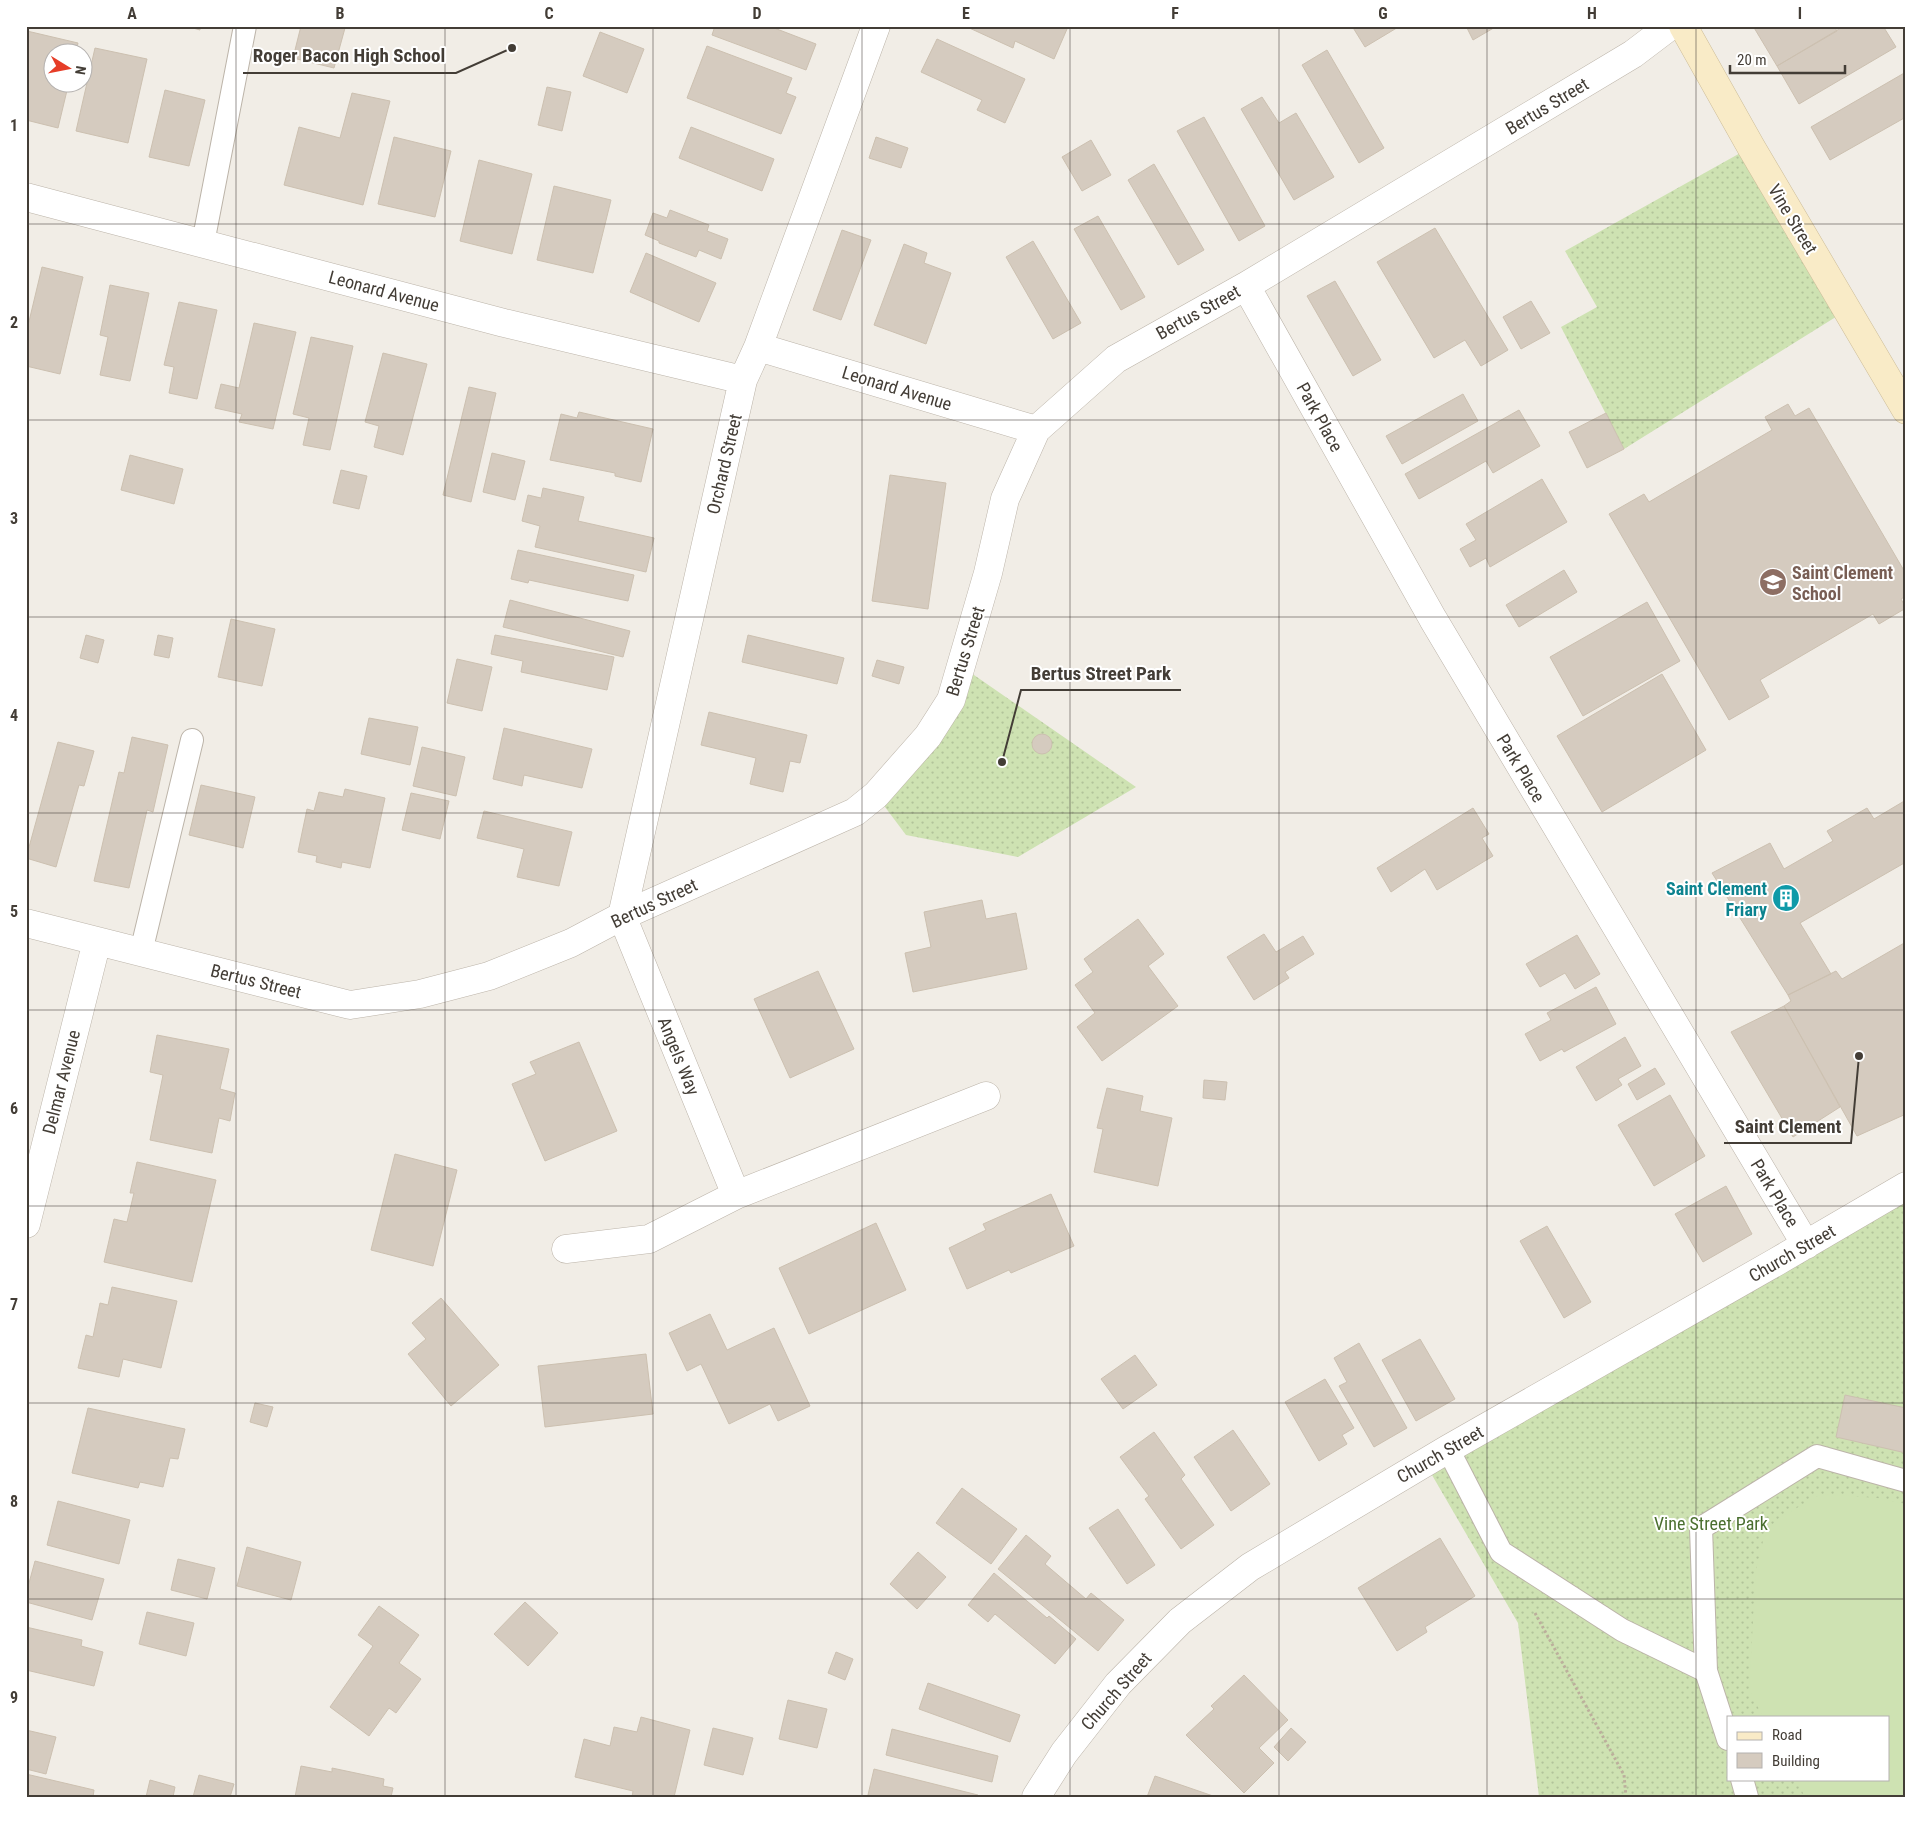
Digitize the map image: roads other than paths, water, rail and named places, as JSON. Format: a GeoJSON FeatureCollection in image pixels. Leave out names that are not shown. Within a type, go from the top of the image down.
{"type":"FeatureCollection","features":[{"type":"Feature","properties":{"kind":"main road","name":"Vine Street"},"geometry":{"type":"LineString","coordinates":[[1683,26],[1751,147],[1906,410]]}},
{"type":"Feature","properties":{"kind":"street","name":"Orchard Street"},"geometry":{"type":"LineString","coordinates":[[622,916],[743,380],[758,346],[876,26]]}},
{"type":"Feature","properties":{"kind":"street","name":"Bertus Street"},"geometry":{"type":"LineString","coordinates":[[26,922],[350,1005],[420,994],[489,976],[571,943],[622,916],[855,812],[876,795],[928,736],[951,700],[988,573],[1005,499],[1036,430],[1116,359],[1246,286],[1633,54],[1670,26]]}},
{"type":"Feature","properties":{"kind":"street","name":"Leonard Avenue"},"geometry":{"type":"LineString","coordinates":[[26,197],[495,320],[743,380]]}},
{"type":"Feature","properties":{"kind":"street","name":"Park Place"},"geometry":{"type":"LineString","coordinates":[[1246,286],[1433,619],[1806,1245]]}},
{"type":"Feature","properties":{"kind":"street","name":"Leonard Avenue"},"geometry":{"type":"LineString","coordinates":[[758,346],[1036,430]]}},
{"type":"Feature","properties":{"kind":"street","name":"Angels Way"},"geometry":{"type":"LineString","coordinates":[[622,916],[736,1196]]}},
{"type":"Feature","properties":{"kind":"street","name":"Delmar Avenue"},"geometry":{"type":"LineString","coordinates":[[26,1224],[97,941]]}},
{"type":"Feature","properties":{"kind":"street"},"geometry":{"type":"LineString","coordinates":[[566,1249],[649,1239],[736,1196],[986,1096]]}},
{"type":"Feature","properties":{"kind":"street","name":"Church Street"},"geometry":{"type":"LineString","coordinates":[[1036,1797],[1064,1753],[1118,1684],[1180,1621],[1250,1568],[1448,1449],[1906,1186]]}},
{"type":"Feature","properties":{"kind":"lane"},"geometry":{"type":"LineString","coordinates":[[203,243],[245,26]]}},
{"type":"Feature","properties":{"kind":"lane"},"geometry":{"type":"LineString","coordinates":[[141,952],[192,740]]}},
{"type":"Feature","properties":{"kind":"lane"},"geometry":{"type":"LineString","coordinates":[[1448,1449],[1501,1552],[1622,1630],[1706,1671]]}},
{"type":"Feature","properties":{"kind":"lane"},"geometry":{"type":"LineString","coordinates":[[1727,1736],[1706,1671],[1701,1528],[1817,1456],[1906,1481]]}},
{"type":"Feature","properties":{"kind":"lane"},"geometry":{"type":"LineString","coordinates":[[1742,1780],[1747,1797]]}},
{"type":"Feature","properties":{"kind":"place","name":"Roger Bacon High School"},"geometry":{"type":"Point","coordinates":[512,48]}},
{"type":"Feature","properties":{"kind":"place","name":"Saint Clement School"},"geometry":{"type":"Point","coordinates":[1773,582]}},
{"type":"Feature","properties":{"kind":"place","name":"Bertus Street Park"},"geometry":{"type":"Point","coordinates":[1002,762]}},
{"type":"Feature","properties":{"kind":"place","name":"Saint Clement Friary"},"geometry":{"type":"Point","coordinates":[1786,898]}},
{"type":"Feature","properties":{"kind":"place","name":"Saint Clement"},"geometry":{"type":"Point","coordinates":[1859,1056]}},
{"type":"Feature","properties":{"kind":"park label","name":"Vine Street Park"},"geometry":{"type":"Point","coordinates":[1711,1523]}}]}
